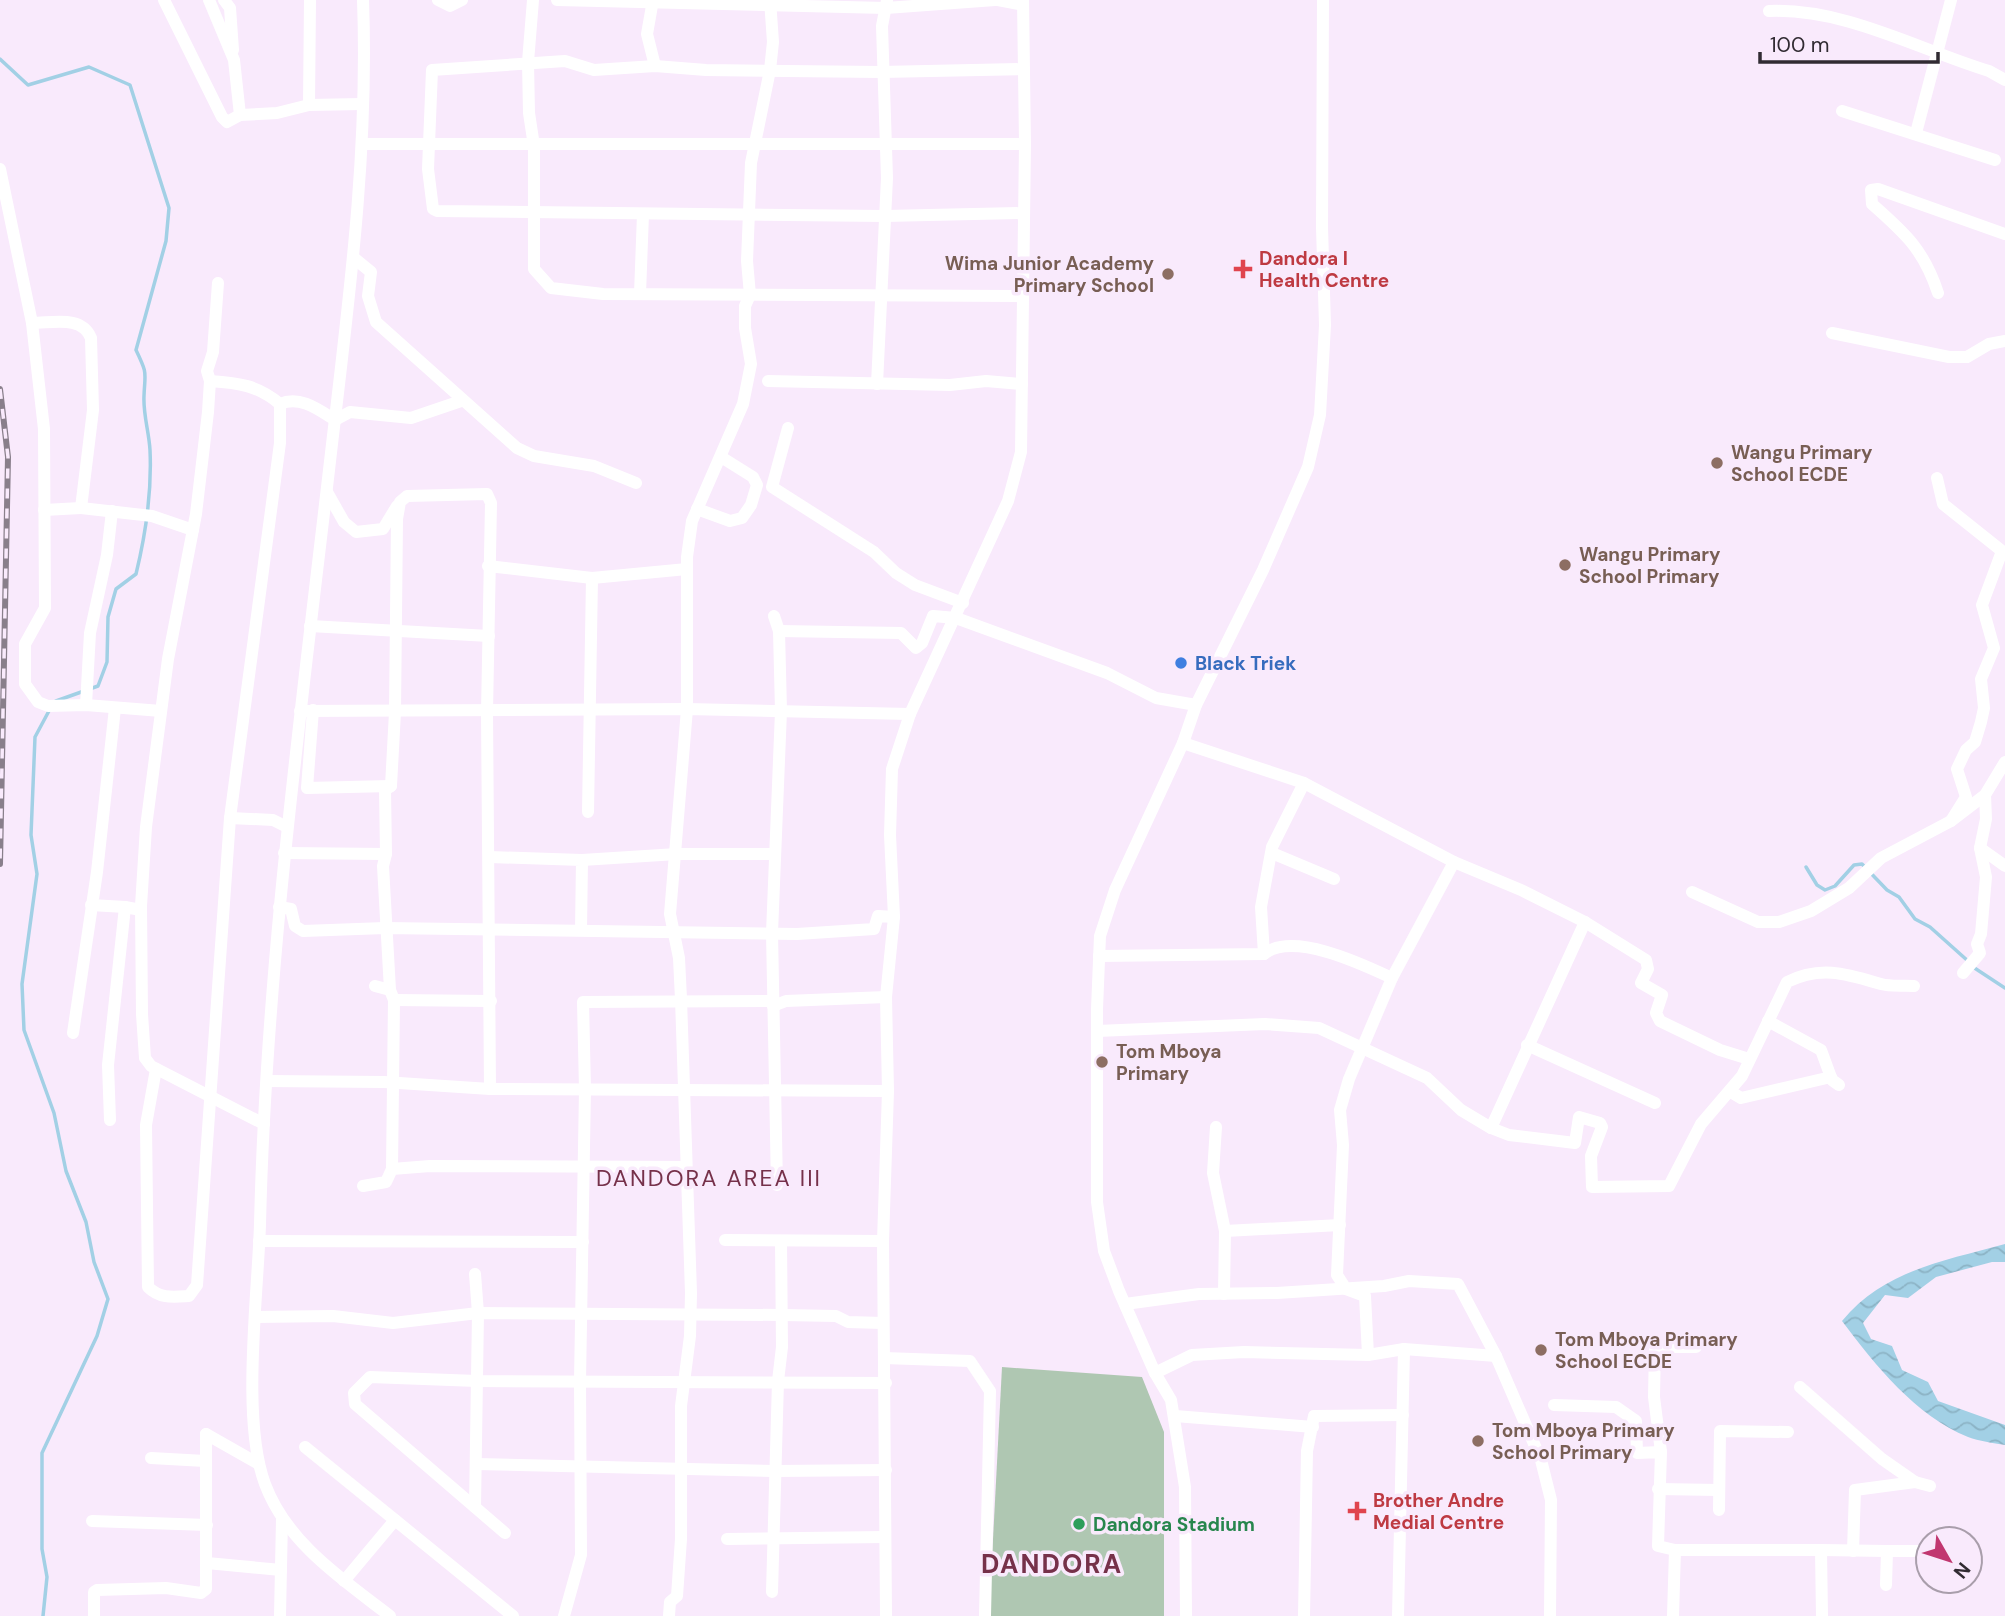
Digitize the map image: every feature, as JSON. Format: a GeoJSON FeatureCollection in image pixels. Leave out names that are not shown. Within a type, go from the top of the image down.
{"type":"FeatureCollection","features":[{"type":"Feature","properties":{"kind":"street"},"geometry":{"type":"LineString","coordinates":[[164,0],[222,117],[228,122],[240,115],[277,113],[309,105],[362,104]]}},
{"type":"Feature","properties":{"kind":"street"},"geometry":{"type":"LineString","coordinates":[[309,105],[310,0]]}},
{"type":"Feature","properties":{"kind":"street"},"geometry":{"type":"LineString","coordinates":[[363,0],[365,66],[354,258],[310,626],[306,710],[307,788],[391,786]]}},
{"type":"Feature","properties":{"kind":"street"},"geometry":{"type":"LineString","coordinates":[[433,0],[450,6],[462,0]]}},
{"type":"Feature","properties":{"kind":"street"},"geometry":{"type":"LineString","coordinates":[[533,0],[527,62],[528,113],[534,146],[534,269],[543,283],[560,291],[640,294],[1022,296]]}},
{"type":"Feature","properties":{"kind":"street"},"geometry":{"type":"LineString","coordinates":[[557,0],[887,4],[997,0],[1023,2],[1025,144],[1021,452],[1017,477],[963,603],[910,714],[892,769],[890,835],[894,917],[886,997],[888,1091],[883,1241],[886,1616]]}},
{"type":"Feature","properties":{"kind":"street"},"geometry":{"type":"LineString","coordinates":[[1186,1616],[1185,1487],[1175,1416],[1171,1400],[1155,1373],[1104,1251],[1097,1202],[1100,936],[1115,890],[1183,743],[1196,705],[1288,516],[1307,471],[1320,415],[1325,326],[1322,227],[1324,0]]}},
{"type":"Feature","properties":{"kind":"street"},"geometry":{"type":"LineString","coordinates":[[1916,133],[1951,0]]}},
{"type":"Feature","properties":{"kind":"street"},"geometry":{"type":"LineString","coordinates":[[216,1],[234,60],[240,115]]}},
{"type":"Feature","properties":{"kind":"street"},"geometry":{"type":"LineString","coordinates":[[653,2],[647,34],[654,66]]}},
{"type":"Feature","properties":{"kind":"street"},"geometry":{"type":"LineString","coordinates":[[669,1616],[670,1602],[677,1597],[681,1539],[680,1469],[684,1382],[690,1315],[681,999],[671,886],[677,854],[687,709],[687,569],[689,539],[697,509],[721,457],[749,384],[751,364],[745,328],[745,306],[750,295],[747,261],[753,146],[770,70],[773,42],[770,2]]}},
{"type":"Feature","properties":{"kind":"street"},"geometry":{"type":"LineString","coordinates":[[877,384],[885,216],[882,26],[887,4]]}},
{"type":"Feature","properties":{"kind":"street"},"geometry":{"type":"LineString","coordinates":[[1769,11],[1795,10],[1874,29],[1938,55],[1989,71],[2005,80]]}},
{"type":"Feature","properties":{"kind":"street"},"geometry":{"type":"LineString","coordinates":[[1023,213],[885,216],[435,210],[428,169],[432,69],[565,61],[594,69],[654,66],[881,72],[1024,69]]}},
{"type":"Feature","properties":{"kind":"street"},"geometry":{"type":"LineString","coordinates":[[1842,111],[1995,160]]}},
{"type":"Feature","properties":{"kind":"street"},"geometry":{"type":"LineString","coordinates":[[362,144],[1025,144]]}},
{"type":"Feature","properties":{"kind":"street"},"geometry":{"type":"LineString","coordinates":[[0,169],[32,323],[44,429],[45,608],[25,644],[25,684],[38,702],[48,706],[86,705],[161,711]]}},
{"type":"Feature","properties":{"kind":"street"},"geometry":{"type":"LineString","coordinates":[[1938,293],[1929,265],[1909,236],[1872,204],[1871,190],[1878,189],[2005,234]]}},
{"type":"Feature","properties":{"kind":"street"},"geometry":{"type":"LineString","coordinates":[[640,294],[643,214]]}},
{"type":"Feature","properties":{"kind":"street"},"geometry":{"type":"LineString","coordinates":[[354,258],[371,272],[368,296],[376,322],[516,448],[534,456],[585,464],[636,483]]}},
{"type":"Feature","properties":{"kind":"street"},"geometry":{"type":"LineString","coordinates":[[218,283],[193,530],[161,711],[146,827],[141,910],[145,1058],[156,1069],[264,1124]]}},
{"type":"Feature","properties":{"kind":"street"},"geometry":{"type":"LineString","coordinates":[[32,323],[75,322],[86,329],[91,338],[93,410],[81,508]]}},
{"type":"Feature","properties":{"kind":"street"},"geometry":{"type":"LineString","coordinates":[[1832,333],[1949,357],[1967,357],[1989,344],[2005,341]]}},
{"type":"Feature","properties":{"kind":"street"},"geometry":{"type":"LineString","coordinates":[[768,382],[950,385],[986,381],[1021,384]]}},
{"type":"Feature","properties":{"kind":"street"},"geometry":{"type":"LineString","coordinates":[[210,382],[248,384],[280,404]]}},
{"type":"Feature","properties":{"kind":"street"},"geometry":{"type":"LineString","coordinates":[[280,404],[288,401],[310,404],[335,420]]}},
{"type":"Feature","properties":{"kind":"street"},"geometry":{"type":"LineString","coordinates":[[335,420],[350,412],[411,418],[461,401]]}},
{"type":"Feature","properties":{"kind":"street"},"geometry":{"type":"LineString","coordinates":[[156,1069],[146,1125],[148,1287],[159,1295],[189,1296],[197,1285],[208,1096],[230,818],[280,443],[280,404]]}},
{"type":"Feature","properties":{"kind":"street"},"geometry":{"type":"LineString","coordinates":[[788,428],[772,487],[874,552],[896,573],[915,585],[963,603]]}},
{"type":"Feature","properties":{"kind":"street"},"geometry":{"type":"LineString","coordinates":[[697,509],[730,521],[742,518],[751,505],[757,485],[753,477],[721,457]]}},
{"type":"Feature","properties":{"kind":"street"},"geometry":{"type":"LineString","coordinates":[[1937,478],[1943,504],[2002,551],[1982,605],[1994,648],[1981,679],[1984,708],[1975,742],[1966,750],[1957,768],[1966,797],[1951,821]]}},
{"type":"Feature","properties":{"kind":"street"},"geometry":{"type":"LineString","coordinates":[[327,491],[344,522],[356,532],[383,529],[405,497],[489,495],[487,712],[491,932],[490,1089]]}},
{"type":"Feature","properties":{"kind":"street"},"geometry":{"type":"LineString","coordinates":[[391,786],[396,712],[394,630],[400,502]]}},
{"type":"Feature","properties":{"kind":"street"},"geometry":{"type":"LineString","coordinates":[[44,510],[81,508],[152,516],[193,530]]}},
{"type":"Feature","properties":{"kind":"street"},"geometry":{"type":"LineString","coordinates":[[86,705],[90,633],[107,555],[112,511]]}},
{"type":"Feature","properties":{"kind":"street"},"geometry":{"type":"LineString","coordinates":[[488,566],[592,578],[687,569]]}},
{"type":"Feature","properties":{"kind":"street"},"geometry":{"type":"LineString","coordinates":[[588,812],[592,578]]}},
{"type":"Feature","properties":{"kind":"street"},"geometry":{"type":"LineString","coordinates":[[774,616],[779,631],[781,711],[772,933],[777,1185]]}},
{"type":"Feature","properties":{"kind":"street"},"geometry":{"type":"LineString","coordinates":[[779,631],[901,633],[916,648],[922,643],[933,616],[956,618],[1107,673],[1156,698],[1196,705]]}},
{"type":"Feature","properties":{"kind":"street"},"geometry":{"type":"LineString","coordinates":[[310,626],[489,636]]}},
{"type":"Feature","properties":{"kind":"street"},"geometry":{"type":"LineString","coordinates":[[73,1032],[115,708]]}},
{"type":"Feature","properties":{"kind":"street"},"geometry":{"type":"LineString","coordinates":[[306,710],[487,712],[687,709],[910,714]]}},
{"type":"Feature","properties":{"kind":"street"},"geometry":{"type":"LineString","coordinates":[[306,710],[284,853],[264,1124],[255,1317],[255,1415],[259,1464],[282,1519],[298,1539],[344,1581],[390,1616]]}},
{"type":"Feature","properties":{"kind":"street"},"geometry":{"type":"LineString","coordinates":[[1183,743],[1304,783],[1454,862],[1521,890],[1585,922],[1646,960],[1648,969],[1641,983],[1662,995],[1656,1013],[1660,1021],[1720,1050],[1749,1059]]}},
{"type":"Feature","properties":{"kind":"street"},"geometry":{"type":"LineString","coordinates":[[1692,892],[1758,922],[1779,922],[1830,902],[1881,858],[1951,821],[1984,795],[2005,762]]}},
{"type":"Feature","properties":{"kind":"street"},"geometry":{"type":"LineString","coordinates":[[1264,954],[1261,906],[1272,853],[1304,783]]}},
{"type":"Feature","properties":{"kind":"street"},"geometry":{"type":"LineString","coordinates":[[363,1186],[386,1182],[392,1170],[392,995],[385,928],[383,866],[386,853],[385,790],[391,786]]}},
{"type":"Feature","properties":{"kind":"street"},"geometry":{"type":"LineString","coordinates":[[1969,967],[1980,953],[1977,944],[1981,934],[1986,877],[1980,848],[1986,819],[1984,795]]}},
{"type":"Feature","properties":{"kind":"street"},"geometry":{"type":"LineString","coordinates":[[230,818],[273,820],[287,827]]}},
{"type":"Feature","properties":{"kind":"street"},"geometry":{"type":"LineString","coordinates":[[1980,848],[2005,866]]}},
{"type":"Feature","properties":{"kind":"street"},"geometry":{"type":"LineString","coordinates":[[284,853],[386,853]]}},
{"type":"Feature","properties":{"kind":"street"},"geometry":{"type":"LineString","coordinates":[[1272,853],[1334,879]]}},
{"type":"Feature","properties":{"kind":"street"},"geometry":{"type":"LineString","coordinates":[[490,858],[582,860],[677,854],[775,854]]}},
{"type":"Feature","properties":{"kind":"street"},"geometry":{"type":"LineString","coordinates":[[581,930],[582,860]]}},
{"type":"Feature","properties":{"kind":"street"},"geometry":{"type":"LineString","coordinates":[[1368,1354],[1365,1296],[1346,1289],[1337,1275],[1343,1145],[1340,1110],[1349,1079],[1392,978],[1454,862]]}},
{"type":"Feature","properties":{"kind":"street"},"geometry":{"type":"LineString","coordinates":[[91,905],[141,910]]}},
{"type":"Feature","properties":{"kind":"street"},"geometry":{"type":"LineString","coordinates":[[110,1119],[108,1065],[125,907]]}},
{"type":"Feature","properties":{"kind":"street"},"geometry":{"type":"LineString","coordinates":[[279,907],[291,909],[295,926],[303,931],[385,928],[491,932],[581,930],[772,933],[874,929],[878,916],[894,917]]}},
{"type":"Feature","properties":{"kind":"street"},"geometry":{"type":"LineString","coordinates":[[1491,1128],[1585,922]]}},
{"type":"Feature","properties":{"kind":"street"},"geometry":{"type":"LineString","coordinates":[[1099,956],[1264,954],[1273,947],[1321,949],[1392,978]]}},
{"type":"Feature","properties":{"kind":"street"},"geometry":{"type":"LineString","coordinates":[[1097,1031],[1265,1024],[1319,1028],[1363,1051],[1427,1078],[1461,1110],[1491,1128],[1509,1135],[1575,1143],[1578,1117],[1600,1123],[1602,1127],[1591,1156],[1592,1187],[1670,1186],[1701,1124],[1721,1098],[1731,1092],[1787,982],[1814,972],[1854,974],[1884,985],[1914,986]]}},
{"type":"Feature","properties":{"kind":"street"},"geometry":{"type":"LineString","coordinates":[[375,986],[392,995],[491,1001]]}},
{"type":"Feature","properties":{"kind":"street"},"geometry":{"type":"LineString","coordinates":[[564,1616],[581,1555],[580,1381],[585,1089],[583,1002],[681,999],[773,1004],[786,1001],[886,997]]}},
{"type":"Feature","properties":{"kind":"street"},"geometry":{"type":"LineString","coordinates":[[1731,1092],[1741,1098],[1835,1081],[1832,1080],[1821,1050],[1768,1021]]}},
{"type":"Feature","properties":{"kind":"street"},"geometry":{"type":"LineString","coordinates":[[1527,1045],[1656,1103]]}},
{"type":"Feature","properties":{"kind":"street"},"geometry":{"type":"LineString","coordinates":[[267,1081],[490,1089],[888,1091]]}},
{"type":"Feature","properties":{"kind":"street"},"geometry":{"type":"LineString","coordinates":[[1216,1127],[1213,1173],[1225,1231],[1224,1294]]}},
{"type":"Feature","properties":{"kind":"street"},"geometry":{"type":"LineString","coordinates":[[392,1170],[430,1166],[685,1167]]}},
{"type":"Feature","properties":{"kind":"street"},"geometry":{"type":"LineString","coordinates":[[1225,1231],[1340,1225]]}},
{"type":"Feature","properties":{"kind":"street"},"geometry":{"type":"LineString","coordinates":[[725,1240],[883,1241]]}},
{"type":"Feature","properties":{"kind":"street"},"geometry":{"type":"LineString","coordinates":[[259,1241],[583,1242]]}},
{"type":"Feature","properties":{"kind":"street"},"geometry":{"type":"LineString","coordinates":[[772,1592],[778,1381],[783,1315],[781,1242]]}},
{"type":"Feature","properties":{"kind":"street"},"geometry":{"type":"LineString","coordinates":[[475,1274],[478,1313],[475,1507]]}},
{"type":"Feature","properties":{"kind":"street"},"geometry":{"type":"LineString","coordinates":[[1125,1304],[1199,1294],[1346,1289],[1409,1281],[1458,1284],[1496,1356],[1541,1461],[1550,1500],[1550,1616]]}},
{"type":"Feature","properties":{"kind":"street"},"geometry":{"type":"LineString","coordinates":[[255,1317],[332,1316],[393,1323],[478,1313],[783,1315],[836,1316],[848,1322],[883,1323]]}},
{"type":"Feature","properties":{"kind":"street"},"geometry":{"type":"LineString","coordinates":[[1696,1347],[1655,1347],[1654,1397],[1661,1451],[1658,1546],[1675,1550],[1914,1551]]}},
{"type":"Feature","properties":{"kind":"street"},"geometry":{"type":"LineString","coordinates":[[1155,1373],[1192,1355],[1244,1352],[1368,1354],[1404,1349],[1496,1356]]}},
{"type":"Feature","properties":{"kind":"street"},"geometry":{"type":"LineString","coordinates":[[1398,1616],[1404,1349]]}},
{"type":"Feature","properties":{"kind":"street"},"geometry":{"type":"LineString","coordinates":[[884,1358],[970,1361],[990,1391],[985,1616]]}},
{"type":"Feature","properties":{"kind":"street"},"geometry":{"type":"LineString","coordinates":[[505,1533],[355,1404],[354,1393],[370,1377],[382,1375],[477,1381],[886,1382]]}},
{"type":"Feature","properties":{"kind":"street"},"geometry":{"type":"LineString","coordinates":[[1800,1387],[1882,1459],[1915,1482],[1930,1486]]}},
{"type":"Feature","properties":{"kind":"street"},"geometry":{"type":"LineString","coordinates":[[1554,1405],[1616,1407],[1636,1421],[1637,1453],[1661,1451]]}},
{"type":"Feature","properties":{"kind":"street"},"geometry":{"type":"LineString","coordinates":[[1304,1616],[1303,1534],[1307,1451],[1314,1416],[1403,1415]]}},
{"type":"Feature","properties":{"kind":"street"},"geometry":{"type":"LineString","coordinates":[[1175,1416],[1313,1427]]}},
{"type":"Feature","properties":{"kind":"street"},"geometry":{"type":"LineString","coordinates":[[1719,1510],[1720,1431],[1788,1432]]}},
{"type":"Feature","properties":{"kind":"street"},"geometry":{"type":"LineString","coordinates":[[94,1616],[94,1592],[97,1590],[166,1588],[201,1593],[205,1589],[206,1434],[259,1464]]}},
{"type":"Feature","properties":{"kind":"street"},"geometry":{"type":"LineString","coordinates":[[305,1447],[513,1616]]}},
{"type":"Feature","properties":{"kind":"street"},"geometry":{"type":"LineString","coordinates":[[151,1458],[205,1461]]}},
{"type":"Feature","properties":{"kind":"street"},"geometry":{"type":"LineString","coordinates":[[476,1464],[775,1471],[886,1470]]}},
{"type":"Feature","properties":{"kind":"street"},"geometry":{"type":"LineString","coordinates":[[1853,1551],[1855,1490],[1915,1482]]}},
{"type":"Feature","properties":{"kind":"street"},"geometry":{"type":"LineString","coordinates":[[1658,1489],[1718,1490]]}},
{"type":"Feature","properties":{"kind":"street"},"geometry":{"type":"LineString","coordinates":[[280,1616],[282,1519]]}},
{"type":"Feature","properties":{"kind":"street"},"geometry":{"type":"LineString","coordinates":[[344,1581],[395,1520]]}},
{"type":"Feature","properties":{"kind":"street"},"geometry":{"type":"LineString","coordinates":[[92,1521],[207,1525]]}},
{"type":"Feature","properties":{"kind":"street"},"geometry":{"type":"LineString","coordinates":[[727,1539],[885,1538]]}},
{"type":"Feature","properties":{"kind":"street"},"geometry":{"type":"LineString","coordinates":[[1673,1616],[1675,1550]]}},
{"type":"Feature","properties":{"kind":"street"},"geometry":{"type":"LineString","coordinates":[[1821,1550],[1822,1616]]}},
{"type":"Feature","properties":{"kind":"street"},"geometry":{"type":"LineString","coordinates":[[1886,1585],[1887,1551]]}},
{"type":"Feature","properties":{"kind":"street"},"geometry":{"type":"LineString","coordinates":[[206,1563],[281,1570]]}},
{"type":"Feature","properties":{"kind":"green space","name":"Dandora Stadium"},"geometry":{"type":"Polygon","coordinates":[[[1002,1367],[1142,1377],[1164,1432],[1164,1616],[989,1616],[1002,1367]]]}},
{"type":"Feature","properties":{"kind":"water"},"geometry":{"type":"Polygon","coordinates":[[[2005,1244],[2005,1262],[1992,1262],[1936,1277],[1908,1298],[1885,1295],[1863,1323],[1871,1339],[1892,1346],[1902,1370],[1928,1382],[1938,1401],[2005,1425],[2005,1445],[1968,1437],[1931,1416],[1883,1372],[1842,1321],[1877,1290],[1896,1279],[1938,1262],[2005,1244]]]}},
{"type":"Feature","properties":{"kind":"waterway"},"geometry":{"type":"LineString","coordinates":[[0,59],[28,85],[89,67],[130,85],[169,208],[166,241],[136,350],[145,373],[144,403],[150,466],[148,513],[140,559],[136,574],[116,589],[108,617],[107,662],[98,686],[56,701]]}},
{"type":"Feature","properties":{"kind":"waterway"},"geometry":{"type":"LineString","coordinates":[[43,1616],[47,1577],[42,1549],[42,1453],[97,1336],[108,1299],[94,1262],[86,1222],[66,1171],[54,1113],[24,1030],[22,984],[37,874],[31,835],[35,737],[50,709]]}},
{"type":"Feature","properties":{"kind":"waterway"},"geometry":{"type":"LineString","coordinates":[[1806,867],[1817,885],[1825,890],[1835,886],[1854,865],[1862,864],[1887,890],[1899,897],[1915,919],[1930,927],[1968,961]]}},
{"type":"Feature","properties":{"kind":"waterway"},"geometry":{"type":"LineString","coordinates":[[1973,967],[2005,988]]}},
{"type":"Feature","properties":{"kind":"railway"},"geometry":{"type":"LineString","coordinates":[[0,389],[8,457],[0,864]]}},
{"type":"Feature","properties":{"kind":"place","name":"Dandora I Health Centre"},"geometry":{"type":"Point","coordinates":[1243,269]}},
{"type":"Feature","properties":{"kind":"place","name":"Wima Junior Academy Primary School"},"geometry":{"type":"Point","coordinates":[1168,274]}},
{"type":"Feature","properties":{"kind":"place","name":"Wangu Primary School ECDE"},"geometry":{"type":"Point","coordinates":[1717,463]}},
{"type":"Feature","properties":{"kind":"place","name":"Wangu Primary School Primary"},"geometry":{"type":"Point","coordinates":[1565,565]}},
{"type":"Feature","properties":{"kind":"place","name":"Black Triek"},"geometry":{"type":"Point","coordinates":[1181,663]}},
{"type":"Feature","properties":{"kind":"place","name":"Tom Mboya Primary"},"geometry":{"type":"Point","coordinates":[1102,1062]}},
{"type":"Feature","properties":{"kind":"place","name":"Tom Mboya Primary School ECDE"},"geometry":{"type":"Point","coordinates":[1541,1350]}},
{"type":"Feature","properties":{"kind":"place","name":"Tom Mboya Primary School Primary"},"geometry":{"type":"Point","coordinates":[1478,1441]}},
{"type":"Feature","properties":{"kind":"place","name":"Brother Andre Medial Centre"},"geometry":{"type":"Point","coordinates":[1357,1511]}},
{"type":"Feature","properties":{"kind":"place","name":"Dandora Stadium"},"geometry":{"type":"Point","coordinates":[1079,1524]}},
{"type":"Feature","properties":{"kind":"district","name":"DANDORA AREA III"},"geometry":{"type":"Point","coordinates":[709,1178]}},
{"type":"Feature","properties":{"kind":"district","name":"DANDORA"},"geometry":{"type":"Point","coordinates":[1052,1564]}}]}
